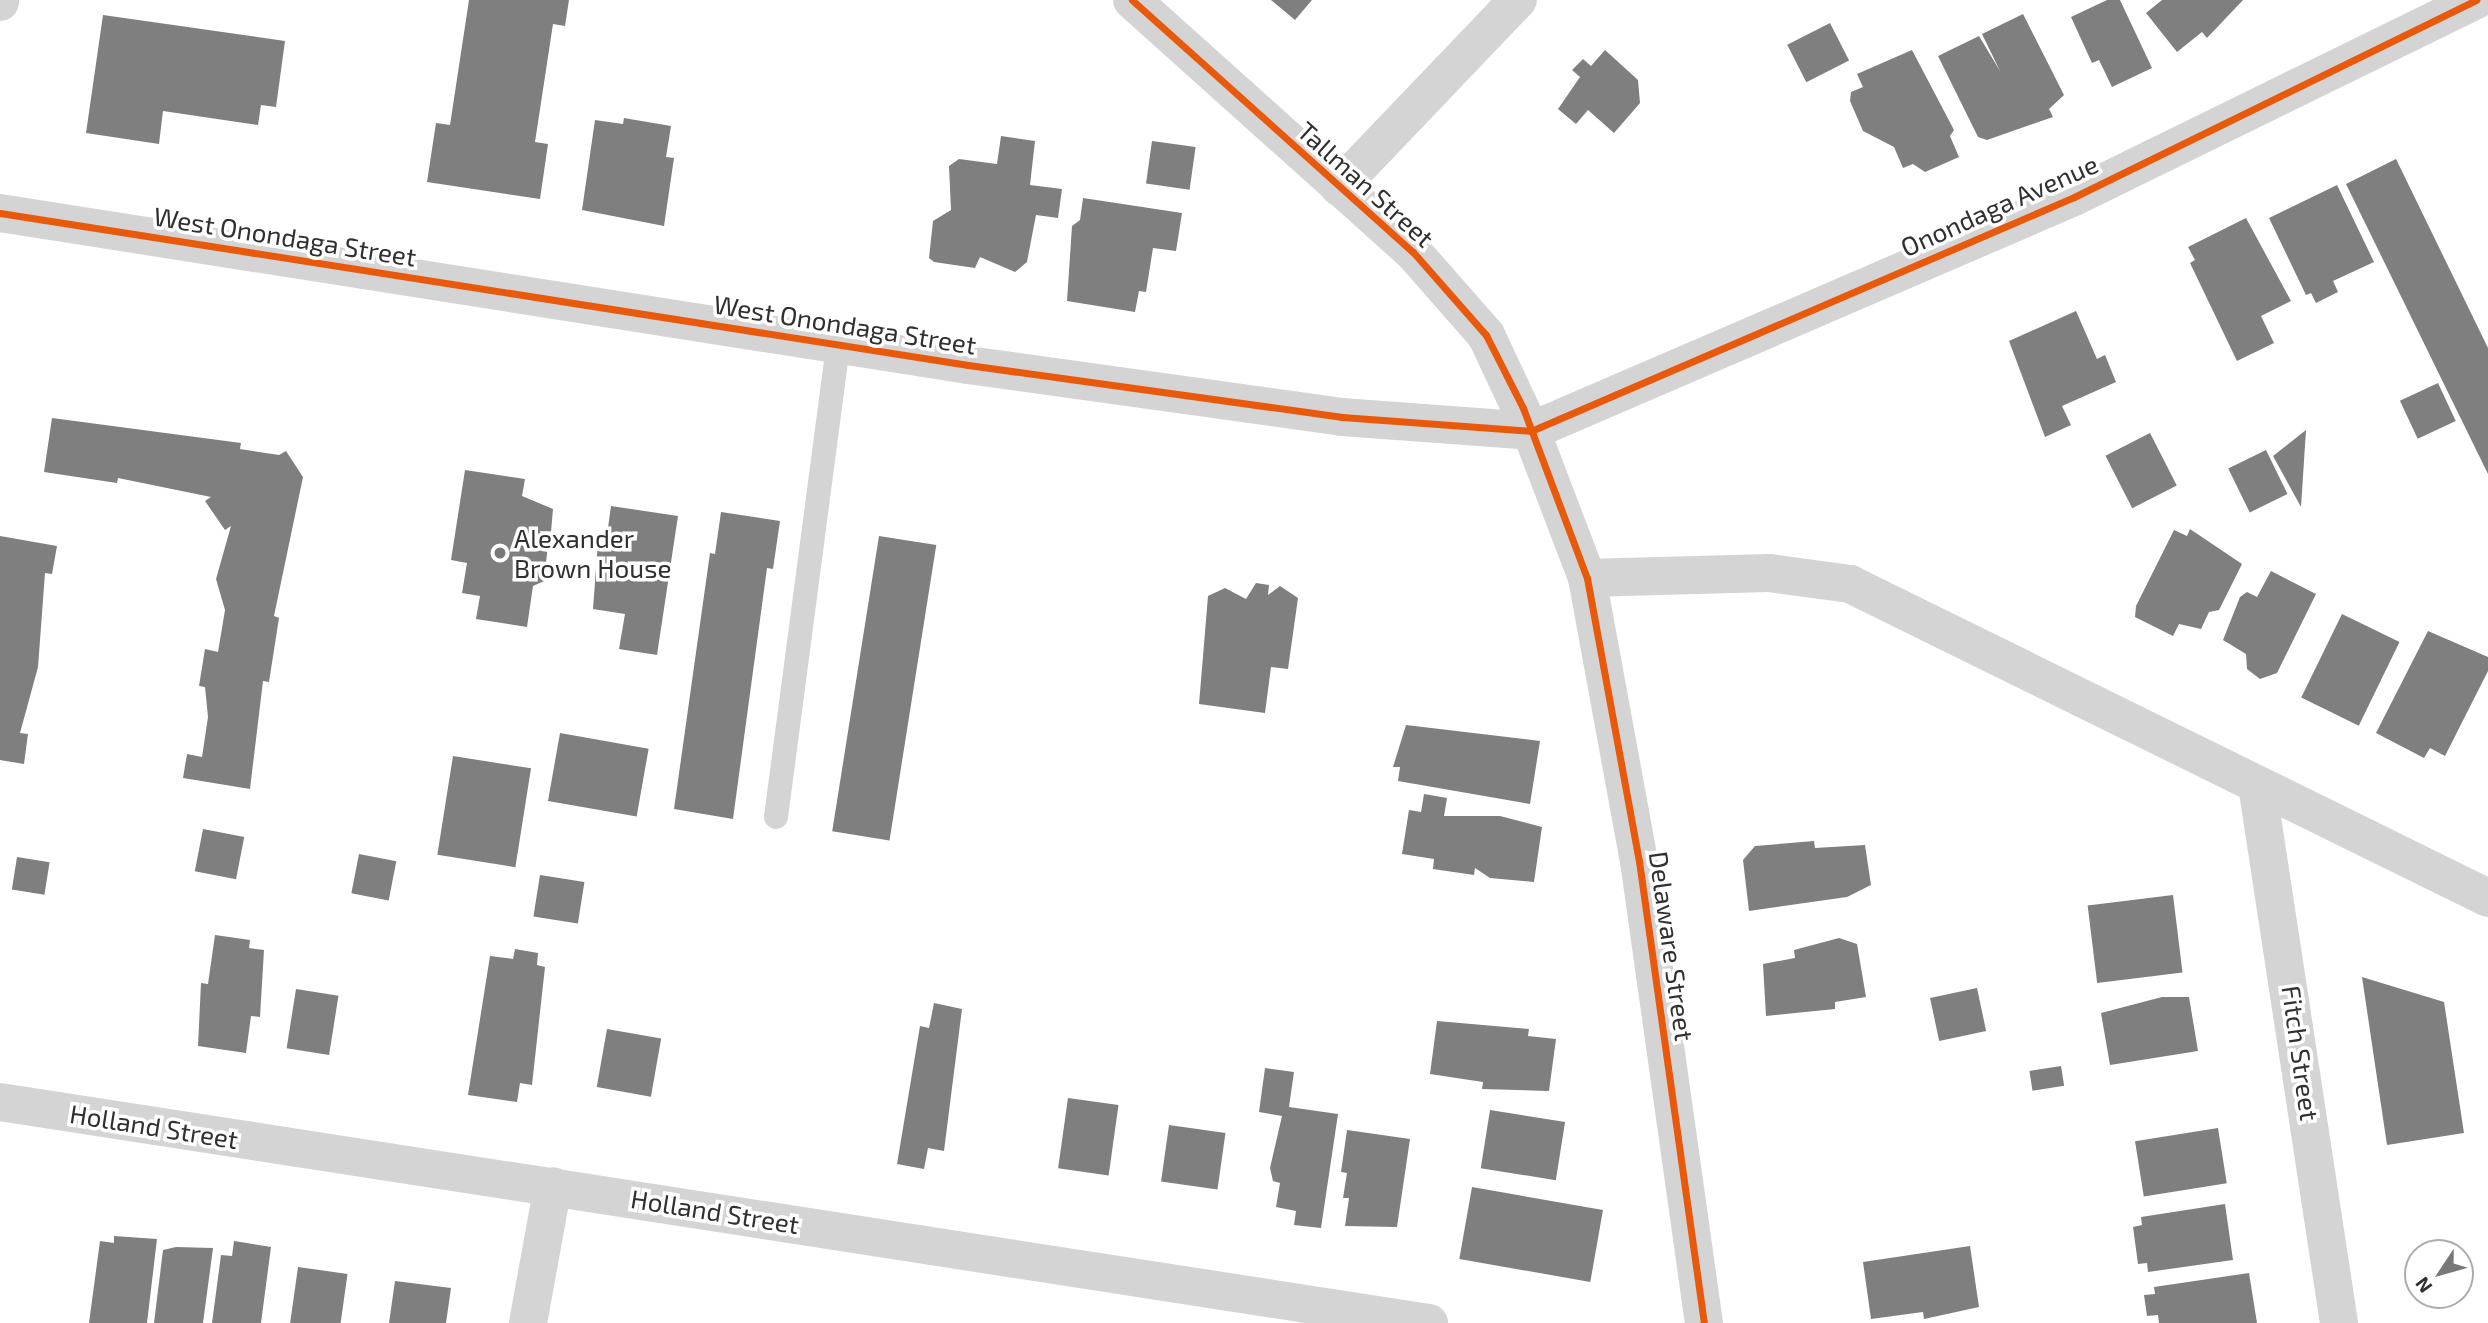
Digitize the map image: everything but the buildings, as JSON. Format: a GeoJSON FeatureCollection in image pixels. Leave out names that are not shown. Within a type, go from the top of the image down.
{"type":"FeatureCollection","features":[{"type":"Feature","properties":{"kind":"street","name":"Tallman Street"},"geometry":{"type":"LineString","coordinates":[[1132,0],[1413,252],[1486,335],[1531,431]]}},
{"type":"Feature","properties":{"kind":"street"},"geometry":{"type":"LineString","coordinates":[[1339,187],[1518,0]]}},
{"type":"Feature","properties":{"kind":"street","name":"Onondaga Avenue"},"geometry":{"type":"LineString","coordinates":[[1531,431],[2074,197],[2476,0]]}},
{"type":"Feature","properties":{"kind":"street","name":"West Onondaga Street"},"geometry":{"type":"LineString","coordinates":[[0,213],[838,344],[1342,417],[1531,431]]}},
{"type":"Feature","properties":{"kind":"street"},"geometry":{"type":"LineString","coordinates":[[1531,431],[1587,578],[1769,573],[1850,584],[2488,898]]}},
{"type":"Feature","properties":{"kind":"street","name":"Delaware Street"},"geometry":{"type":"LineString","coordinates":[[1587,578],[1640,860],[1704,1323]]}},
{"type":"Feature","properties":{"kind":"street","name":"Fitch Street"},"geometry":{"type":"LineString","coordinates":[[2257,785],[2339,1323]]}},
{"type":"Feature","properties":{"kind":"street","name":"Holland Street"},"geometry":{"type":"LineString","coordinates":[[0,1102],[1429,1323]]}},
{"type":"Feature","properties":{"kind":"street"},"geometry":{"type":"LineString","coordinates":[[528,1323],[553,1186]]}},
{"type":"Feature","properties":{"kind":"lane"},"geometry":{"type":"LineString","coordinates":[[776,817],[838,344]]}},
{"type":"Feature","properties":{"kind":"cycle path"},"geometry":{"type":"LineString","coordinates":[[1132,0],[1413,252],[1486,335],[1523,408],[1587,578],[1639,861],[1704,1323]]}},
{"type":"Feature","properties":{"kind":"cycle path"},"geometry":{"type":"LineString","coordinates":[[0,213],[968,365],[1342,417],[1531,431],[2074,197],[2476,0]]}},
{"type":"Feature","properties":{"kind":"place","name":"Alexander Brown House"},"geometry":{"type":"Point","coordinates":[500,553]}}]}
